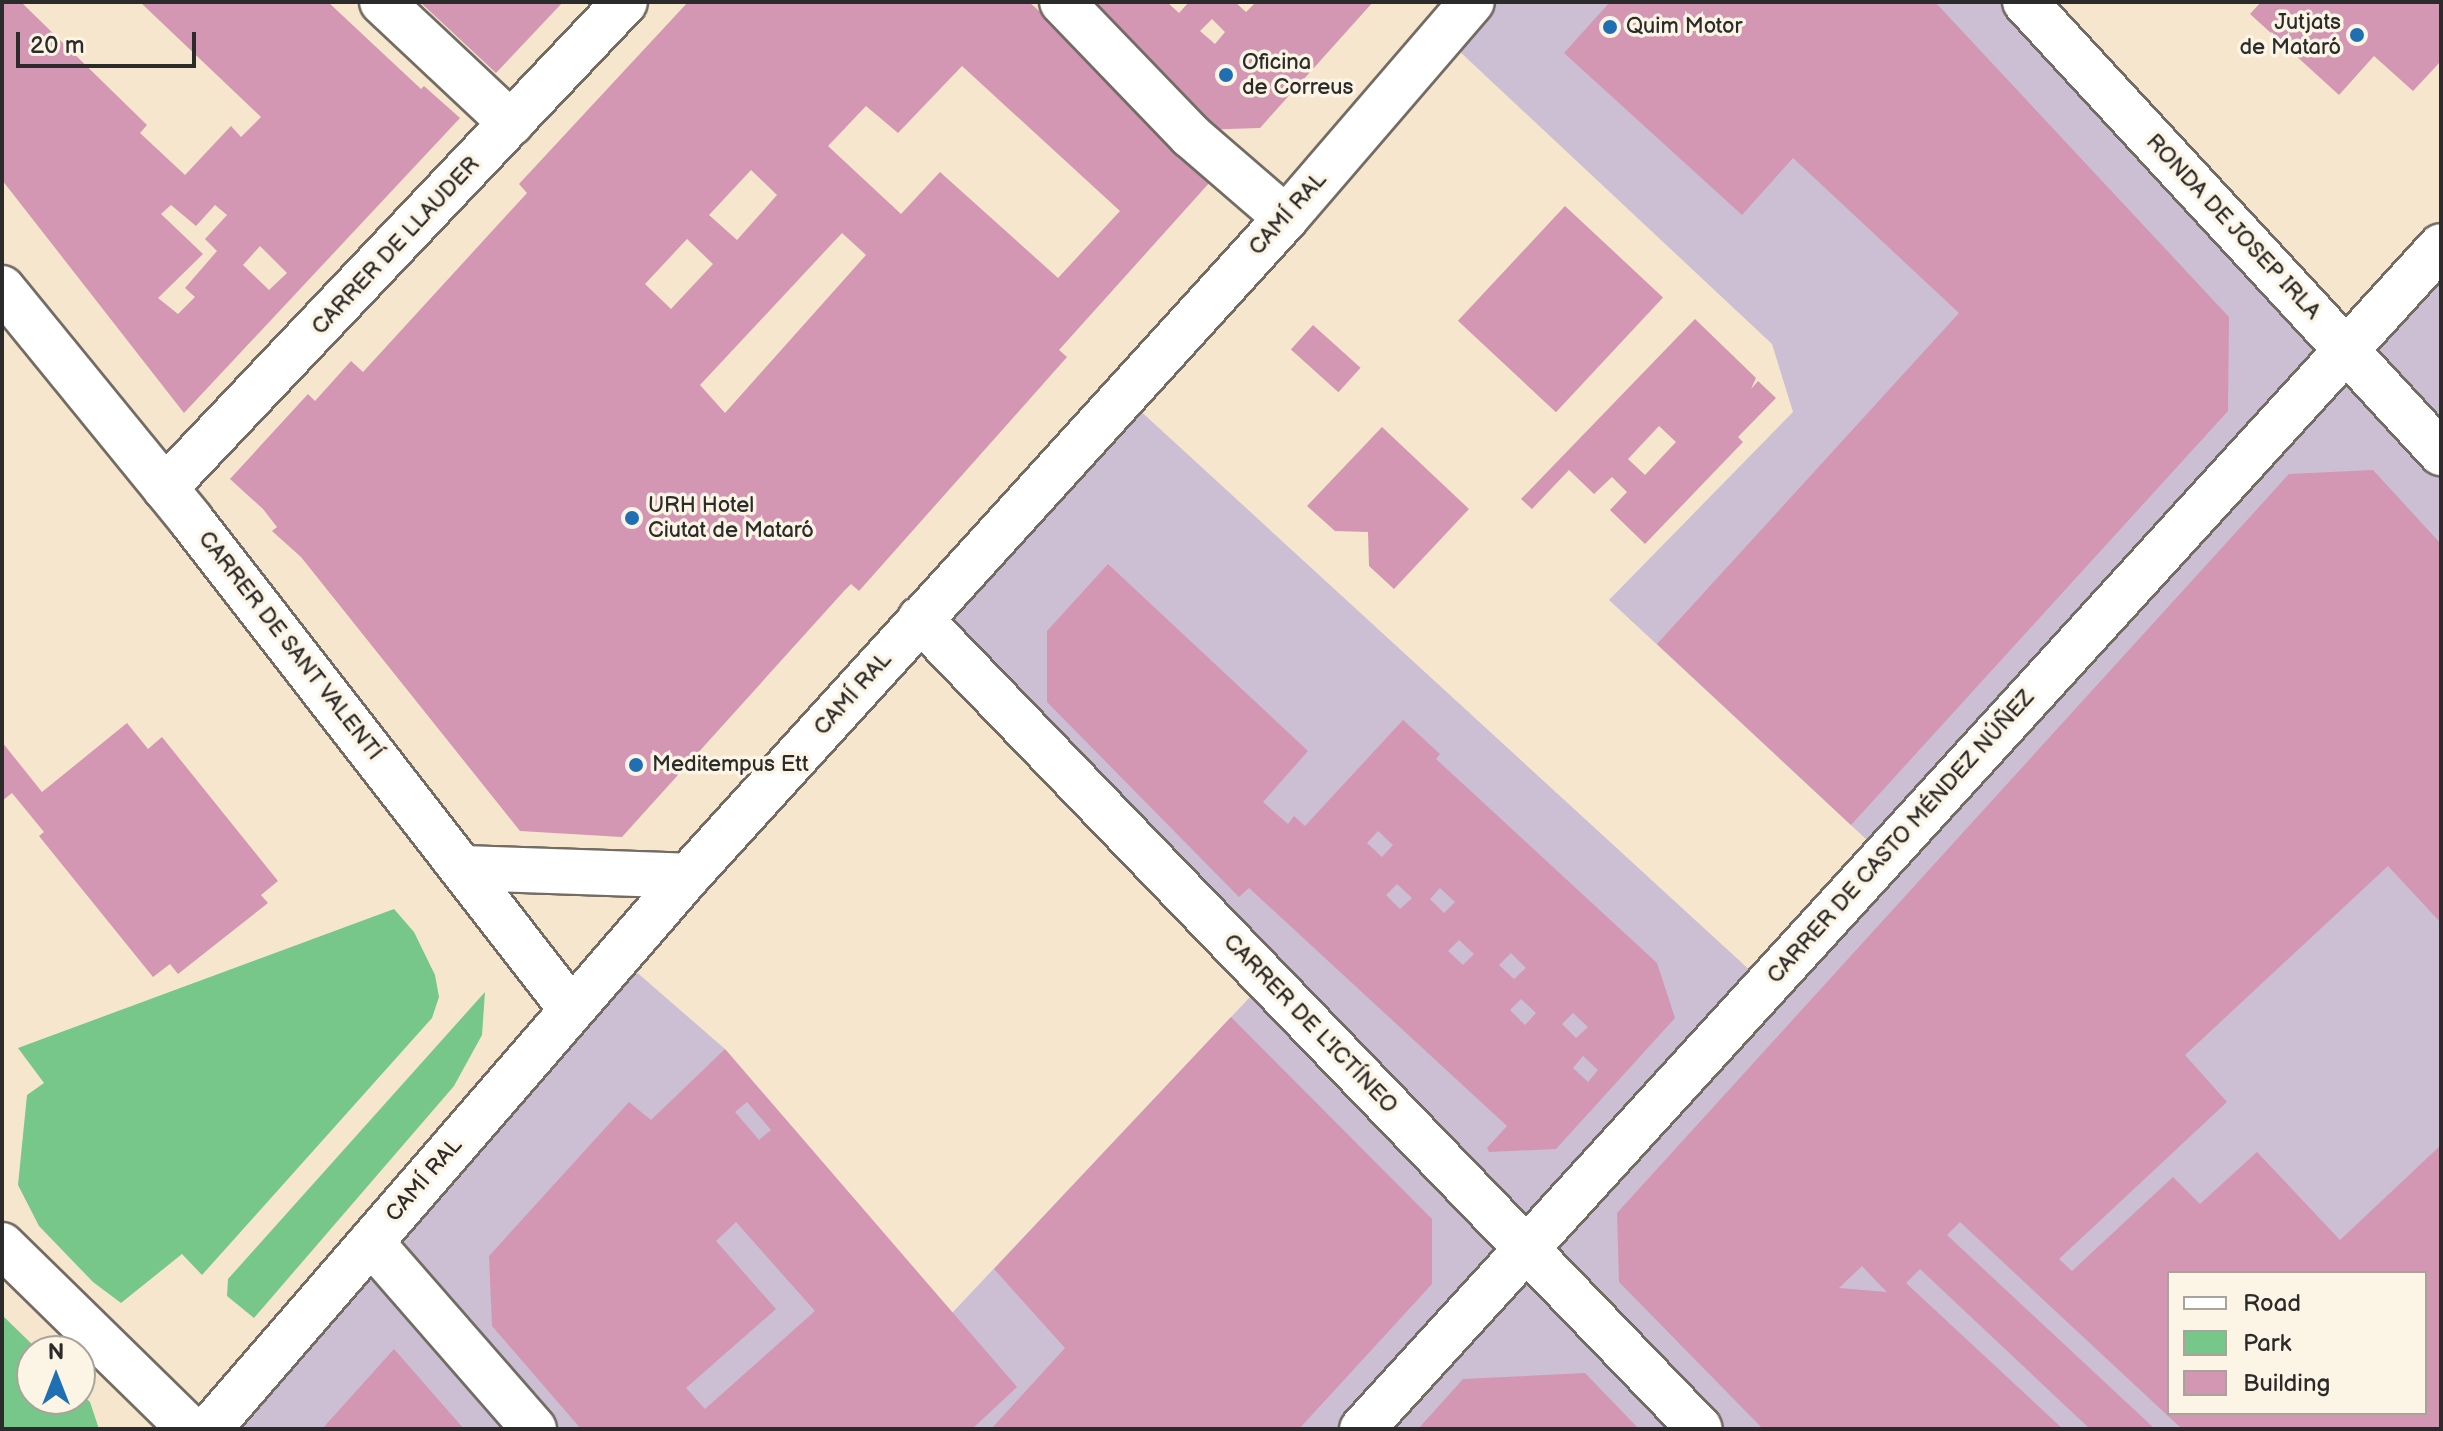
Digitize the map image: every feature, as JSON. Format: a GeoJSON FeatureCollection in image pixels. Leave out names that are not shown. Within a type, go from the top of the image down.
{"type":"FeatureCollection","features":[{"type":"Feature","properties":{"kind":"street"},"geometry":{"type":"LineString","coordinates":[[382,2],[511,123]]}},
{"type":"Feature","properties":{"kind":"street","name":"CARRER DE LLAUDER"},"geometry":{"type":"LineString","coordinates":[[165,488],[625,2]]}},
{"type":"Feature","properties":{"kind":"street"},"geometry":{"type":"LineString","coordinates":[[1062,2],[1191,136],[1286,218]]}},
{"type":"Feature","properties":{"kind":"street","name":"CAMÍ RAL"},"geometry":{"type":"LineString","coordinates":[[209,1429],[688,876],[1286,218],[1472,2]]}},
{"type":"Feature","properties":{"kind":"street","name":"RONDA DE JOSEP IRLA"},"geometry":{"type":"LineString","coordinates":[[2025,2],[2441,453]]}},
{"type":"Feature","properties":{"kind":"street","name":"CARRER DE CASTO MÉNDEZ NÚÑEZ"},"geometry":{"type":"LineString","coordinates":[[1362,1429],[2441,246]]}},
{"type":"Feature","properties":{"kind":"street","name":"CARRER DE SANT VALENTÍ"},"geometry":{"type":"LineString","coordinates":[[2,288],[165,488],[571,1009]]}},
{"type":"Feature","properties":{"kind":"street","name":"CARRER DE L'ICTÍNEO"},"geometry":{"type":"LineString","coordinates":[[920,619],[1529,1246],[1700,1429]]}},
{"type":"Feature","properties":{"kind":"street"},"geometry":{"type":"LineString","coordinates":[[464,868],[688,876]]}},
{"type":"Feature","properties":{"kind":"street"},"geometry":{"type":"LineString","coordinates":[[371,1242],[534,1429]]}},
{"type":"Feature","properties":{"kind":"street"},"geometry":{"type":"LineString","coordinates":[[2,1245],[190,1429]]}},
{"type":"Feature","properties":{"kind":"shaded area"},"geometry":{"type":"Polygon","coordinates":[[[1472,2],[2025,2],[2345,350],[2441,246],[2441,1429],[209,1429],[618,956],[725,1049],[952,1313],[1266,980],[920,619],[1123,395],[1766,985],[1882,854],[1609,600],[1793,412],[1772,344],[1442,35],[1472,2]]]}},
{"type":"Feature","properties":{"kind":"green space"},"geometry":{"type":"Polygon","coordinates":[[[394,909],[414,932],[435,975],[439,997],[432,1018],[202,1275],[182,1254],[121,1303],[93,1282],[39,1226],[18,1185],[27,1095],[44,1083],[18,1048],[394,909]]]}},
{"type":"Feature","properties":{"kind":"green space"},"geometry":{"type":"Polygon","coordinates":[[[485,992],[482,1035],[454,1086],[254,1318],[227,1296],[228,1279],[485,992]]]}},
{"type":"Feature","properties":{"kind":"green space"},"geometry":{"type":"Polygon","coordinates":[[[2,1315],[23,1335],[16,1335],[16,1415],[94,1415],[99,1429],[2,1429],[2,1315]]]}},
{"type":"Feature","properties":{"kind":"building"},"geometry":{"type":"Polygon","coordinates":[[[2,2],[21,2],[147,125],[140,133],[185,175],[231,126],[241,137],[261,117],[140,2],[328,2],[421,89],[424,86],[460,118],[184,413],[2,180],[2,2]],[[171,205],[161,214],[203,254],[158,298],[178,314],[195,297],[185,288],[217,251],[205,239],[227,215],[215,205],[196,226],[171,205]],[[260,246],[243,265],[269,290],[287,273],[260,246]]]}},
{"type":"Feature","properties":{"kind":"building"},"geometry":{"type":"Polygon","coordinates":[[[420,2],[563,2],[496,73],[420,2]]]}},
{"type":"Feature","properties":{"kind":"building"},"geometry":{"type":"Polygon","coordinates":[[[688,2],[1029,2],[1219,172],[1059,350],[1067,357],[859,591],[851,584],[844,591],[622,837],[520,831],[301,557],[272,531],[277,527],[263,509],[230,479],[308,394],[315,401],[351,361],[363,372],[527,193],[519,184],[688,2]],[[962,66],[898,133],[866,106],[828,146],[901,214],[940,172],[1058,278],[1120,211],[962,66]],[[751,170],[709,215],[737,240],[777,195],[751,170]],[[842,233],[700,385],[725,413],[866,255],[842,233]],[[687,239],[645,284],[671,309],[713,264],[687,239]]]}},
{"type":"Feature","properties":{"kind":"building","name":"Oficina de Correus"},"geometry":{"type":"Polygon","coordinates":[[[1075,2],[1167,2],[1179,13],[1189,2],[1235,2],[1246,12],[1256,2],[1373,2],[1260,128],[1198,130],[1075,2]],[[1212,19],[1200,31],[1215,44],[1225,32],[1212,19]]]}},
{"type":"Feature","properties":{"kind":"building"},"geometry":{"type":"Polygon","coordinates":[[[1610,2],[1935,2],[2229,317],[2228,411],[1851,825],[1657,644],[1959,313],[1793,158],[1742,215],[1564,53],[1610,2]]]}},
{"type":"Feature","properties":{"kind":"building","name":"Jutjats de Mataró"},"geometry":{"type":"Polygon","coordinates":[[[2261,2],[2441,2],[2441,61],[2413,91],[2374,56],[2339,95],[2250,14],[2261,2]]]}},
{"type":"Feature","properties":{"kind":"building"},"geometry":{"type":"Polygon","coordinates":[[[1565,206],[1663,297],[1556,412],[1458,321],[1565,206]]]}},
{"type":"Feature","properties":{"kind":"building"},"geometry":{"type":"Polygon","coordinates":[[[1695,319],[1756,378],[1751,389],[1758,381],[1776,398],[1738,437],[1743,442],[1645,544],[1610,510],[1627,492],[1612,477],[1594,494],[1569,470],[1532,509],[1521,499],[1695,319]],[[1659,426],[1628,459],[1645,475],[1676,442],[1659,426]]]}},
{"type":"Feature","properties":{"kind":"building"},"geometry":{"type":"Polygon","coordinates":[[[1313,325],[1361,368],[1338,392],[1291,350],[1313,325]]]}},
{"type":"Feature","properties":{"kind":"building"},"geometry":{"type":"Polygon","coordinates":[[[1382,427],[1469,509],[1394,589],[1369,566],[1368,532],[1335,531],[1307,506],[1382,427]]]}},
{"type":"Feature","properties":{"kind":"building"},"geometry":{"type":"Polygon","coordinates":[[[2373,470],[2441,544],[2441,923],[2388,866],[2185,1055],[2227,1102],[2059,1259],[2072,1271],[2173,1177],[2200,1204],[2257,1152],[2340,1240],[2441,1145],[2441,1429],[2182,1429],[1960,1222],[1947,1235],[2155,1429],[2090,1429],[1920,1269],[1906,1283],[2063,1429],[1763,1429],[1619,1282],[1617,1213],[2289,474],[2373,470]],[[1862,1266],[1839,1288],[1887,1292],[1862,1266]]]}},
{"type":"Feature","properties":{"kind":"building"},"geometry":{"type":"Polygon","coordinates":[[[1108,564],[1308,751],[1263,802],[1288,824],[1294,816],[1305,826],[1403,720],[1440,754],[1436,759],[1657,963],[1675,1018],[1556,1149],[1489,1152],[1487,1148],[1507,1126],[1249,888],[1239,897],[1047,702],[1047,631],[1108,564]],[[1378,831],[1367,843],[1382,857],[1393,845],[1378,831]],[[1397,884],[1386,895],[1400,909],[1412,898],[1397,884]],[[1440,888],[1430,899],[1444,913],[1455,902],[1440,888]],[[1459,940],[1448,951],[1463,965],[1474,954],[1459,940]],[[1511,953],[1499,965],[1514,979],[1526,968],[1511,953]],[[1521,999],[1510,1010],[1525,1025],[1536,1013],[1521,999]],[[1573,1013],[1562,1024],[1576,1038],[1588,1027],[1573,1013]],[[1583,1056],[1573,1068],[1588,1082],[1598,1070],[1583,1056]]]}},
{"type":"Feature","properties":{"kind":"building"},"geometry":{"type":"Polygon","coordinates":[[[127,723],[148,749],[162,737],[278,881],[261,895],[268,903],[178,974],[170,964],[153,977],[39,836],[44,832],[12,793],[2,801],[2,742],[42,792],[127,723]]]}},
{"type":"Feature","properties":{"kind":"building"},"geometry":{"type":"Polygon","coordinates":[[[1231,1017],[1432,1219],[1432,1284],[1299,1429],[991,1429],[1065,1348],[994,1269],[1231,1017]]]}},
{"type":"Feature","properties":{"kind":"building"},"geometry":{"type":"Polygon","coordinates":[[[725,1049],[1017,1387],[972,1429],[581,1429],[492,1326],[489,1256],[629,1102],[651,1120],[725,1049]],[[747,1102],[735,1112],[759,1140],[771,1130],[747,1102]],[[736,1222],[716,1241],[776,1309],[686,1388],[705,1409],[815,1311],[736,1222]]]}},
{"type":"Feature","properties":{"kind":"building"},"geometry":{"type":"Polygon","coordinates":[[[394,1349],[464,1429],[322,1429],[394,1349]]]}},
{"type":"Feature","properties":{"kind":"building"},"geometry":{"type":"Polygon","coordinates":[[[1585,1373],[1639,1429],[1418,1429],[1463,1379],[1585,1373]]]}},
{"type":"Feature","properties":{"kind":"place","name":"Quim Motor"},"geometry":{"type":"Point","coordinates":[1610,27]}},
{"type":"Feature","properties":{"kind":"place","name":"Jutjats de Mataró"},"geometry":{"type":"Point","coordinates":[2357,35]}},
{"type":"Feature","properties":{"kind":"place","name":"Oficina de Correus"},"geometry":{"type":"Point","coordinates":[1226,75]}},
{"type":"Feature","properties":{"kind":"place","name":"URH Hotel Ciutat de Mataró"},"geometry":{"type":"Point","coordinates":[632,518]}},
{"type":"Feature","properties":{"kind":"place","name":"Meditempus Ett"},"geometry":{"type":"Point","coordinates":[636,765]}}]}
